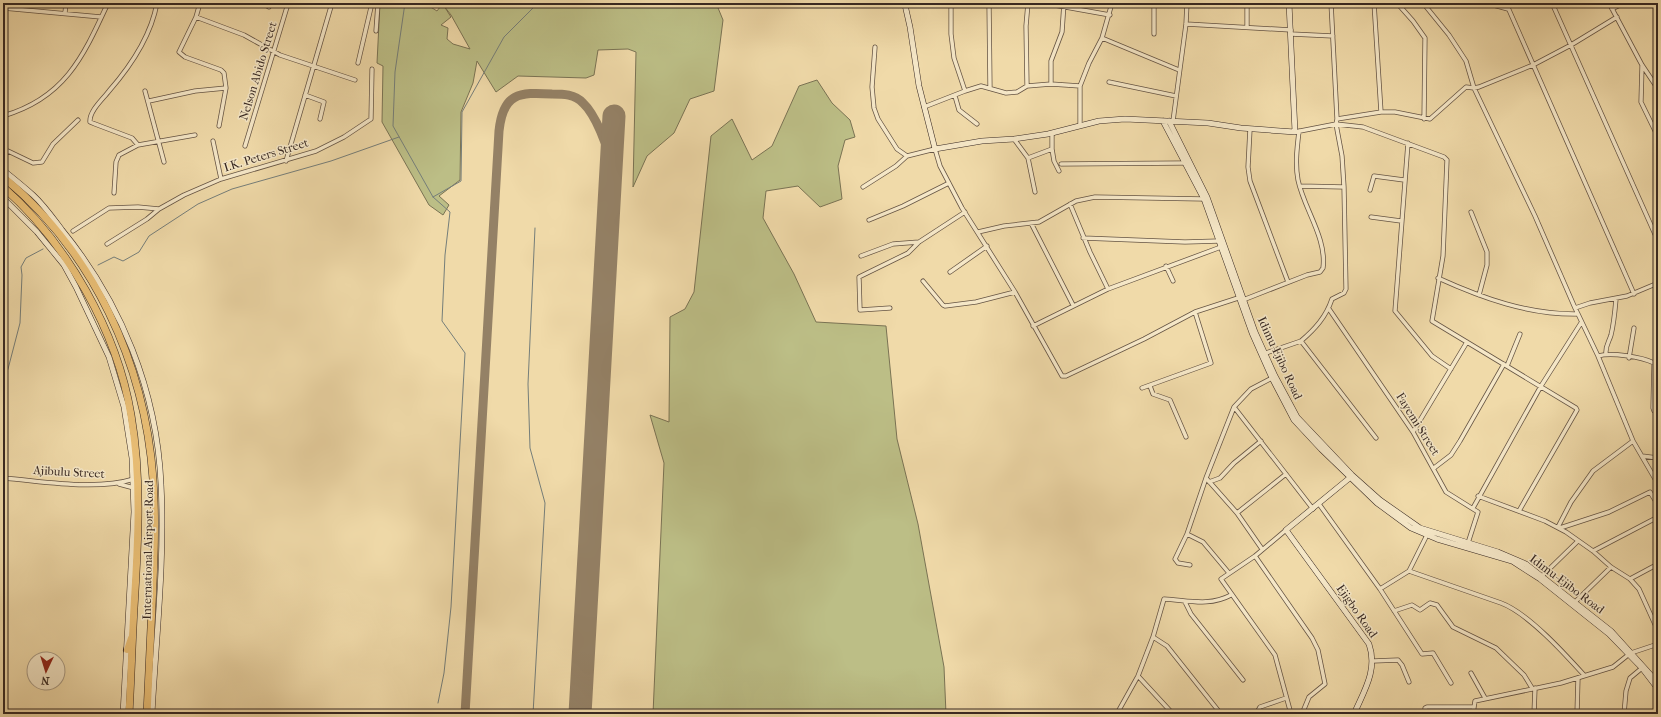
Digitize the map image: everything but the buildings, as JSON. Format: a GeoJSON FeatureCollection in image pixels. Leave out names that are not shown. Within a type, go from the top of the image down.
{"type":"FeatureCollection","features":[{"type":"Feature","properties":{"kind":"highway","name":"International Airport Road"},"geometry":{"type":"LineString","coordinates":[[3,177],[40,211],[75,252],[114,322],[137,386],[147,432],[153,485],[155,528],[153,647],[148,683],[147,714]]}},
{"type":"Feature","properties":{"kind":"highway","name":"International Airport Road"},"geometry":{"type":"LineString","coordinates":[[3,187],[40,224],[74,270],[103,327],[118,365],[131,414],[138,483],[138,530],[129,714]]}},
{"type":"Feature","properties":{"kind":"main road"},"geometry":{"type":"LineString","coordinates":[[914,3],[905,4],[924,107],[935,149],[982,141],[1014,140],[1080,124],[1125,118],[1250,129],[1297,131],[1289,3]]}},
{"type":"Feature","properties":{"kind":"main road","name":"Idimu-Ejibo Road"},"geometry":{"type":"LineString","coordinates":[[1163,121],[1202,191],[1217,230],[1221,247],[1272,378],[1294,420],[1351,476],[1380,500],[1413,524],[1468,544],[1514,558],[1542,576],[1611,631],[1658,689]]}},
{"type":"Feature","properties":{"kind":"main road","name":"Idimu-Ejibo Road"},"geometry":{"type":"LineString","coordinates":[[1171,121],[1202,191],[1241,299],[1275,376],[1297,417],[1377,503],[1411,528],[1437,539],[1497,556],[1524,567],[1608,634],[1657,680]]}},
{"type":"Feature","properties":{"kind":"main road","name":"International Airport Road"},"geometry":{"type":"LineString","coordinates":[[3,170],[34,196],[89,265],[119,316],[131,344],[144,383],[155,434],[161,484],[162,524],[153,647],[152,714]]}},
{"type":"Feature","properties":{"kind":"main road","name":"International Airport Road"},"geometry":{"type":"LineString","coordinates":[[3,198],[37,232],[64,265],[98,332],[117,380],[124,407],[130,435],[134,479],[134,512],[123,714]]}},
{"type":"Feature","properties":{"kind":"main road"},"geometry":{"type":"LineString","coordinates":[[1286,530],[1351,476]]}},
{"type":"Feature","properties":{"kind":"main road","name":"Ejigbo Road"},"geometry":{"type":"LineString","coordinates":[[1286,530],[1369,644],[1373,661],[1370,678],[1354,714]]}},
{"type":"Feature","properties":{"kind":"main road"},"geometry":{"type":"LineString","coordinates":[[127,650],[132,635]]}},
{"type":"Feature","properties":{"kind":"street"},"geometry":{"type":"LineString","coordinates":[[65,13],[66,3]]}},
{"type":"Feature","properties":{"kind":"street"},"geometry":{"type":"LineString","coordinates":[[3,116],[38,102],[65,79],[77,62],[108,3]]}},
{"type":"Feature","properties":{"kind":"street"},"geometry":{"type":"LineString","coordinates":[[138,145],[132,138],[90,122],[90,119],[98,105],[117,83],[142,43],[150,29],[157,3]]}},
{"type":"Feature","properties":{"kind":"street"},"geometry":{"type":"LineString","coordinates":[[200,3],[196,17],[180,49],[180,54],[221,70],[226,78],[226,88],[219,126]]}},
{"type":"Feature","properties":{"kind":"street"},"geometry":{"type":"LineString","coordinates":[[262,3],[269,7]]}},
{"type":"Feature","properties":{"kind":"street","name":"Nelson Abido Street"},"geometry":{"type":"LineString","coordinates":[[245,146],[275,51],[287,7],[290,3]]}},
{"type":"Feature","properties":{"kind":"street"},"geometry":{"type":"LineString","coordinates":[[286,160],[332,3]]}},
{"type":"Feature","properties":{"kind":"street"},"geometry":{"type":"LineString","coordinates":[[358,63],[372,3]]}},
{"type":"Feature","properties":{"kind":"street"},"geometry":{"type":"LineString","coordinates":[[376,30],[378,3]]}},
{"type":"Feature","properties":{"kind":"street"},"geometry":{"type":"LineString","coordinates":[[951,3],[951,34],[954,58],[965,91]]}},
{"type":"Feature","properties":{"kind":"street"},"geometry":{"type":"LineString","coordinates":[[989,3],[990,88]]}},
{"type":"Feature","properties":{"kind":"street"},"geometry":{"type":"LineString","coordinates":[[1027,86],[1026,26],[1028,3]]}},
{"type":"Feature","properties":{"kind":"street"},"geometry":{"type":"LineString","coordinates":[[1043,3],[1064,5],[1110,15]]}},
{"type":"Feature","properties":{"kind":"street"},"geometry":{"type":"LineString","coordinates":[[1080,124],[1080,86],[1089,63],[1102,38],[1110,15],[1112,3]]}},
{"type":"Feature","properties":{"kind":"street"},"geometry":{"type":"LineString","coordinates":[[1154,3],[1154,34]]}},
{"type":"Feature","properties":{"kind":"street"},"geometry":{"type":"LineString","coordinates":[[1171,121],[1186,24],[1187,3]]}},
{"type":"Feature","properties":{"kind":"street"},"geometry":{"type":"LineString","coordinates":[[1247,3],[1247,27]]}},
{"type":"Feature","properties":{"kind":"street"},"geometry":{"type":"LineString","coordinates":[[1266,353],[1301,341],[1314,330],[1329,309],[1332,299],[1344,293],[1346,289],[1344,187],[1342,156],[1336,124],[1337,119],[1331,3]]}},
{"type":"Feature","properties":{"kind":"street"},"geometry":{"type":"LineString","coordinates":[[1374,3],[1381,112]]}},
{"type":"Feature","properties":{"kind":"street"},"geometry":{"type":"LineString","coordinates":[[1397,3],[1413,21],[1425,38],[1424,119]]}},
{"type":"Feature","properties":{"kind":"street"},"geometry":{"type":"LineString","coordinates":[[1423,3],[1458,47],[1466,61],[1474,88],[1535,216],[1581,323],[1598,356],[1633,441],[1658,484]]}},
{"type":"Feature","properties":{"kind":"street"},"geometry":{"type":"LineString","coordinates":[[1486,3],[1508,9]]}},
{"type":"Feature","properties":{"kind":"street"},"geometry":{"type":"LineString","coordinates":[[1506,3],[1634,294]]}},
{"type":"Feature","properties":{"kind":"street"},"geometry":{"type":"LineString","coordinates":[[1552,3],[1658,241]]}},
{"type":"Feature","properties":{"kind":"street"},"geometry":{"type":"LineString","coordinates":[[1609,3],[1642,65],[1658,89]]}},
{"type":"Feature","properties":{"kind":"street"},"geometry":{"type":"LineString","coordinates":[[1612,9],[1624,3]]}},
{"type":"Feature","properties":{"kind":"street"},"geometry":{"type":"LineString","coordinates":[[1051,84],[1051,61],[1062,32],[1064,5]]}},
{"type":"Feature","properties":{"kind":"street"},"geometry":{"type":"LineString","coordinates":[[3,8],[101,17]]}},
{"type":"Feature","properties":{"kind":"street"},"geometry":{"type":"LineString","coordinates":[[196,17],[244,35],[280,55],[355,80]]}},
{"type":"Feature","properties":{"kind":"street"},"geometry":{"type":"LineString","coordinates":[[1337,119],[1381,112],[1395,112],[1424,119],[1432,118],[1463,88],[1474,88],[1533,65],[1571,45],[1617,17]]}},
{"type":"Feature","properties":{"kind":"street"},"geometry":{"type":"LineString","coordinates":[[1186,24],[1247,27],[1333,36]]}},
{"type":"Feature","properties":{"kind":"street"},"geometry":{"type":"LineString","coordinates":[[1102,38],[1179,70]]}},
{"type":"Feature","properties":{"kind":"street"},"geometry":{"type":"LineString","coordinates":[[875,47],[872,87],[874,108],[878,119],[897,149],[907,156]]}},
{"type":"Feature","properties":{"kind":"street"},"geometry":{"type":"LineString","coordinates":[[1642,65],[1641,102],[1658,137]]}},
{"type":"Feature","properties":{"kind":"street","name":"I.K. Peters Street"},"geometry":{"type":"LineString","coordinates":[[107,244],[159,210],[184,196],[221,179],[316,151],[344,137],[371,119],[372,69]]}},
{"type":"Feature","properties":{"kind":"street"},"geometry":{"type":"LineString","coordinates":[[1654,82],[1658,80]]}},
{"type":"Feature","properties":{"kind":"street"},"geometry":{"type":"LineString","coordinates":[[1109,82],[1176,96]]}},
{"type":"Feature","properties":{"kind":"street"},"geometry":{"type":"LineString","coordinates":[[924,107],[981,86],[990,88],[996,92],[1006,93],[1017,92],[1027,86],[1051,84],[1080,86]]}},
{"type":"Feature","properties":{"kind":"street"},"geometry":{"type":"LineString","coordinates":[[149,101],[195,92],[226,88]]}},
{"type":"Feature","properties":{"kind":"street"},"geometry":{"type":"LineString","coordinates":[[145,91],[149,101],[164,162]]}},
{"type":"Feature","properties":{"kind":"street"},"geometry":{"type":"LineString","coordinates":[[305,94],[324,102],[320,119]]}},
{"type":"Feature","properties":{"kind":"street"},"geometry":{"type":"LineString","coordinates":[[955,96],[959,110],[977,124]]}},
{"type":"Feature","properties":{"kind":"street"},"geometry":{"type":"LineString","coordinates":[[3,157],[8,151],[33,163],[42,162],[53,144],[78,120]]}},
{"type":"Feature","properties":{"kind":"street"},"geometry":{"type":"LineString","coordinates":[[864,187],[891,170],[907,156],[935,149],[940,166],[965,212],[1015,292],[1059,373],[1062,376],[1066,376],[1144,339],[1195,312],[1241,299],[1320,272],[1323,268],[1324,262],[1322,249],[1300,186],[1296,162],[1297,131],[1336,124],[1363,126],[1447,160],[1443,256],[1438,278],[1432,321],[1541,386],[1577,410],[1519,511]]}},
{"type":"Feature","properties":{"kind":"street"},"geometry":{"type":"LineString","coordinates":[[1250,129],[1248,167],[1250,181],[1288,282]]}},
{"type":"Feature","properties":{"kind":"street"},"geometry":{"type":"LineString","coordinates":[[1052,132],[1054,161],[1059,171]]}},
{"type":"Feature","properties":{"kind":"street"},"geometry":{"type":"LineString","coordinates":[[114,193],[117,157],[138,145],[195,135]]}},
{"type":"Feature","properties":{"kind":"street"},"geometry":{"type":"LineString","coordinates":[[213,140],[221,179]]}},
{"type":"Feature","properties":{"kind":"street"},"geometry":{"type":"LineString","coordinates":[[1014,140],[1028,158],[1035,192]]}},
{"type":"Feature","properties":{"kind":"street"},"geometry":{"type":"LineString","coordinates":[[1408,143],[1395,311],[1432,356],[1451,369]]}},
{"type":"Feature","properties":{"kind":"street"},"geometry":{"type":"LineString","coordinates":[[1028,158],[1052,149]]}},
{"type":"Feature","properties":{"kind":"street"},"geometry":{"type":"LineString","coordinates":[[1062,164],[1186,163]]}},
{"type":"Feature","properties":{"kind":"street"},"geometry":{"type":"LineString","coordinates":[[1370,190],[1374,176],[1404,180]]}},
{"type":"Feature","properties":{"kind":"street"},"geometry":{"type":"LineString","coordinates":[[869,220],[903,206],[949,183]]}},
{"type":"Feature","properties":{"kind":"street"},"geometry":{"type":"LineString","coordinates":[[1300,186],[1344,187]]}},
{"type":"Feature","properties":{"kind":"street"},"geometry":{"type":"LineString","coordinates":[[978,232],[1004,226],[1039,222],[1082,198],[1204,199]]}},
{"type":"Feature","properties":{"kind":"street"},"geometry":{"type":"LineString","coordinates":[[1070,204],[1083,238],[1108,289]]}},
{"type":"Feature","properties":{"kind":"street"},"geometry":{"type":"LineString","coordinates":[[73,231],[109,208],[138,207],[159,210]]}},
{"type":"Feature","properties":{"kind":"street"},"geometry":{"type":"LineString","coordinates":[[890,308],[860,310],[859,276],[908,253],[919,242],[965,212]]}},
{"type":"Feature","properties":{"kind":"street"},"geometry":{"type":"LineString","coordinates":[[1472,212],[1487,252],[1487,265],[1479,295]]}},
{"type":"Feature","properties":{"kind":"street"},"geometry":{"type":"LineString","coordinates":[[1371,217],[1401,221]]}},
{"type":"Feature","properties":{"kind":"street"},"geometry":{"type":"LineString","coordinates":[[1031,223],[1073,305]]}},
{"type":"Feature","properties":{"kind":"street"},"geometry":{"type":"LineString","coordinates":[[1083,238],[1185,242],[1219,241]]}},
{"type":"Feature","properties":{"kind":"street"},"geometry":{"type":"LineString","coordinates":[[861,256],[893,244],[919,242]]}},
{"type":"Feature","properties":{"kind":"street"},"geometry":{"type":"LineString","coordinates":[[950,272],[987,246]]}},
{"type":"Feature","properties":{"kind":"street"},"geometry":{"type":"LineString","coordinates":[[1033,326],[1108,289],[1166,266],[1221,247]]}},
{"type":"Feature","properties":{"kind":"street"},"geometry":{"type":"LineString","coordinates":[[1166,266],[1173,282]]}},
{"type":"Feature","properties":{"kind":"street"},"geometry":{"type":"LineString","coordinates":[[1438,278],[1479,295],[1516,307],[1541,312],[1578,314]]}},
{"type":"Feature","properties":{"kind":"street"},"geometry":{"type":"LineString","coordinates":[[923,281],[943,305],[946,306],[984,300],[1015,292]]}},
{"type":"Feature","properties":{"kind":"street"},"geometry":{"type":"LineString","coordinates":[[1575,308],[1590,303],[1616,299],[1634,294],[1658,283]]}},
{"type":"Feature","properties":{"kind":"street"},"geometry":{"type":"LineString","coordinates":[[1606,354],[1607,343],[1610,337],[1614,318],[1616,299]]}},
{"type":"Feature","properties":{"kind":"street","name":"Fayemi Street"},"geometry":{"type":"LineString","coordinates":[[1329,309],[1413,432],[1446,492],[1472,508]]}},
{"type":"Feature","properties":{"kind":"street"},"geometry":{"type":"LineString","coordinates":[[1142,388],[1211,363],[1195,312]]}},
{"type":"Feature","properties":{"kind":"street"},"geometry":{"type":"LineString","coordinates":[[1468,544],[1478,514],[1472,508],[1478,496],[1541,386],[1581,323]]}},
{"type":"Feature","properties":{"kind":"street"},"geometry":{"type":"LineString","coordinates":[[1629,358],[1634,328]]}},
{"type":"Feature","properties":{"kind":"street"},"geometry":{"type":"LineString","coordinates":[[1434,468],[1451,455],[1460,441],[1505,365],[1520,334]]}},
{"type":"Feature","properties":{"kind":"street"},"geometry":{"type":"LineString","coordinates":[[1301,341],[1376,438]]}},
{"type":"Feature","properties":{"kind":"street"},"geometry":{"type":"LineString","coordinates":[[1413,432],[1467,342]]}},
{"type":"Feature","properties":{"kind":"street"},"geometry":{"type":"LineString","coordinates":[[1598,356],[1606,354],[1654,363],[1653,408],[1654,411],[1658,412]]}},
{"type":"Feature","properties":{"kind":"street"},"geometry":{"type":"LineString","coordinates":[[1190,565],[1175,561],[1187,534],[1206,478],[1234,407],[1251,389],[1272,378]]}},
{"type":"Feature","properties":{"kind":"street"},"geometry":{"type":"LineString","coordinates":[[1150,386],[1153,394],[1170,400],[1186,437]]}},
{"type":"Feature","properties":{"kind":"street"},"geometry":{"type":"LineString","coordinates":[[1234,407],[1313,509]]}},
{"type":"Feature","properties":{"kind":"street"},"geometry":{"type":"LineString","coordinates":[[1209,482],[1220,478],[1234,463],[1261,441]]}},
{"type":"Feature","properties":{"kind":"street"},"geometry":{"type":"LineString","coordinates":[[1559,528],[1571,502],[1592,471],[1633,441]]}},
{"type":"Feature","properties":{"kind":"street"},"geometry":{"type":"LineString","coordinates":[[1642,456],[1658,458]]}},
{"type":"Feature","properties":{"kind":"street"},"geometry":{"type":"LineString","coordinates":[[1236,513],[1286,474]]}},
{"type":"Feature","properties":{"kind":"street","name":"Ajibulu Street"},"geometry":{"type":"LineString","coordinates":[[3,478],[91,484],[118,484],[134,479]]}},
{"type":"Feature","properties":{"kind":"street"},"geometry":{"type":"LineString","coordinates":[[1206,478],[1236,513],[1262,549]]}},
{"type":"Feature","properties":{"kind":"street"},"geometry":{"type":"LineString","coordinates":[[118,484],[134,488]]}},
{"type":"Feature","properties":{"kind":"street"},"geometry":{"type":"LineString","coordinates":[[1559,528],[1610,512],[1650,492],[1658,505]]}},
{"type":"Feature","properties":{"kind":"street"},"geometry":{"type":"LineString","coordinates":[[1478,496],[1559,528],[1593,551],[1611,567],[1630,579],[1642,593],[1658,631]]}},
{"type":"Feature","properties":{"kind":"street"},"geometry":{"type":"LineString","coordinates":[[1318,504],[1380,589],[1422,654],[1432,653],[1451,683]]}},
{"type":"Feature","properties":{"kind":"street"},"geometry":{"type":"LineString","coordinates":[[1593,551],[1658,517]]}},
{"type":"Feature","properties":{"kind":"street"},"geometry":{"type":"LineString","coordinates":[[1286,530],[1255,556],[1220,579],[1275,655],[1291,714]]}},
{"type":"Feature","properties":{"kind":"street"},"geometry":{"type":"LineString","coordinates":[[1187,534],[1204,542],[1229,573]]}},
{"type":"Feature","properties":{"kind":"street"},"geometry":{"type":"LineString","coordinates":[[1380,589],[1409,571],[1427,535]]}},
{"type":"Feature","properties":{"kind":"street"},"geometry":{"type":"LineString","coordinates":[[1542,576],[1578,541]]}},
{"type":"Feature","properties":{"kind":"street"},"geometry":{"type":"LineString","coordinates":[[1255,556],[1312,638],[1318,650],[1325,684],[1309,698],[1302,714]]}},
{"type":"Feature","properties":{"kind":"street"},"geometry":{"type":"LineString","coordinates":[[1630,579],[1658,564]]}},
{"type":"Feature","properties":{"kind":"street"},"geometry":{"type":"LineString","coordinates":[[1575,602],[1611,567]]}},
{"type":"Feature","properties":{"kind":"street"},"geometry":{"type":"LineString","coordinates":[[1409,571],[1515,609],[1562,651],[1584,675]]}},
{"type":"Feature","properties":{"kind":"street"},"geometry":{"type":"LineString","coordinates":[[1118,714],[1127,693],[1138,676],[1153,636],[1164,599],[1184,602],[1218,602],[1231,595]]}},
{"type":"Feature","properties":{"kind":"street"},"geometry":{"type":"LineString","coordinates":[[1184,602],[1191,614],[1242,680]]}},
{"type":"Feature","properties":{"kind":"street"},"geometry":{"type":"LineString","coordinates":[[1394,611],[1412,605],[1420,610],[1430,603],[1437,605],[1453,627],[1496,648],[1524,675],[1534,688],[1534,714]]}},
{"type":"Feature","properties":{"kind":"street"},"geometry":{"type":"LineString","coordinates":[[1153,636],[1167,646],[1221,714]]}},
{"type":"Feature","properties":{"kind":"street"},"geometry":{"type":"LineString","coordinates":[[1473,714],[1475,701],[1578,678],[1613,667],[1630,654],[1658,644]]}},
{"type":"Feature","properties":{"kind":"street"},"geometry":{"type":"LineString","coordinates":[[1373,661],[1398,660],[1402,664],[1409,682]]}},
{"type":"Feature","properties":{"kind":"street"},"geometry":{"type":"LineString","coordinates":[[1624,714],[1626,691],[1630,678],[1642,668]]}},
{"type":"Feature","properties":{"kind":"street"},"geometry":{"type":"LineString","coordinates":[[1472,673],[1485,698]]}},
{"type":"Feature","properties":{"kind":"street"},"geometry":{"type":"LineString","coordinates":[[1138,676],[1173,714]]}},
{"type":"Feature","properties":{"kind":"street"},"geometry":{"type":"LineString","coordinates":[[1577,714],[1578,678]]}},
{"type":"Feature","properties":{"kind":"street"},"geometry":{"type":"LineString","coordinates":[[1256,714],[1260,707],[1286,698]]}},
{"type":"Feature","properties":{"kind":"street"},"geometry":{"type":"LineString","coordinates":[[1425,714],[1425,708],[1427,707],[1473,707]]}},
{"type":"Feature","properties":{"kind":"green space"},"geometry":{"type":"Polygon","coordinates":[[[380,3],[431,3],[429,6],[437,11],[443,3],[716,3],[723,20],[714,91],[690,99],[674,133],[647,156],[633,187],[636,52],[628,49],[598,50],[594,75],[586,78],[518,76],[496,92],[477,61],[473,83],[461,112],[460,180],[439,196],[449,205],[443,215],[429,205],[382,122],[383,66],[377,63],[380,3]],[[444,6],[451,17],[441,25],[448,28],[447,39],[453,44],[470,49],[451,15],[444,6]]]}},
{"type":"Feature","properties":{"kind":"green space"},"geometry":{"type":"Polygon","coordinates":[[[817,80],[832,103],[850,120],[855,137],[845,140],[838,166],[842,199],[820,207],[798,186],[766,191],[763,218],[794,274],[816,322],[886,326],[897,439],[918,524],[944,667],[946,714],[653,714],[664,463],[650,415],[669,422],[670,317],[685,309],[694,292],[711,136],[732,119],[752,160],[772,146],[799,86],[817,80]]]}},
{"type":"Feature","properties":{"kind":"waterway"},"geometry":{"type":"LineString","coordinates":[[405,3],[395,72],[393,126],[433,197],[450,212],[445,255],[442,321],[465,353],[451,607],[444,673],[438,703]]}},
{"type":"Feature","properties":{"kind":"waterway"},"geometry":{"type":"LineString","coordinates":[[433,197],[461,181],[462,112],[504,37],[538,3]]}},
{"type":"Feature","properties":{"kind":"waterway"},"geometry":{"type":"LineString","coordinates":[[98,265],[114,257],[123,261],[139,252],[149,236],[198,204],[232,189],[331,161],[399,137]]}},
{"type":"Feature","properties":{"kind":"waterway"},"geometry":{"type":"LineString","coordinates":[[533,714],[545,503],[530,448],[528,384],[535,228]]}},
{"type":"Feature","properties":{"kind":"waterway"},"geometry":{"type":"LineString","coordinates":[[3,379],[8,369],[20,323],[21,267],[26,258],[43,249]]}},
{"type":"Feature","properties":{"kind":"taxiway"},"geometry":{"type":"LineString","coordinates":[[465,714],[499,131],[504,109],[509,102],[522,95],[540,93],[560,94],[569,95],[576,98],[588,108],[597,123],[612,163]]}},
{"type":"Feature","properties":{"kind":"runway"},"geometry":{"type":"LineString","coordinates":[[580,714],[614,116]]}}]}
